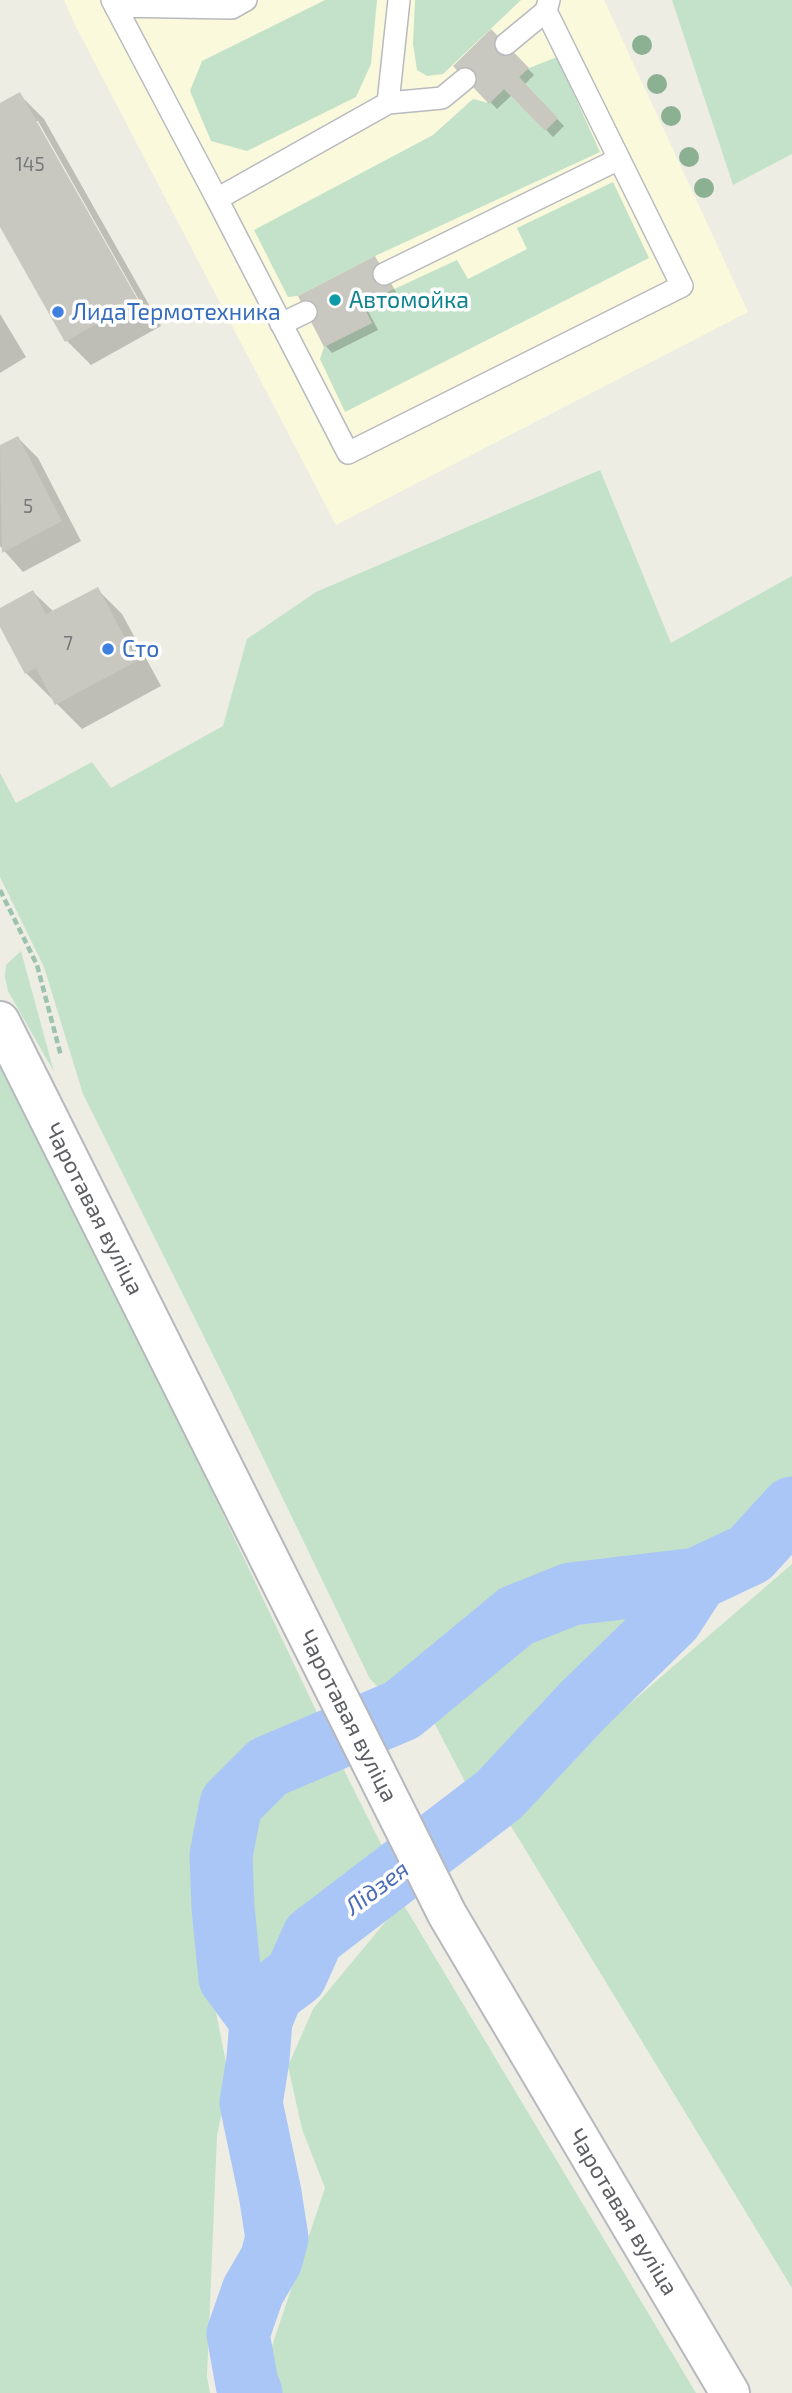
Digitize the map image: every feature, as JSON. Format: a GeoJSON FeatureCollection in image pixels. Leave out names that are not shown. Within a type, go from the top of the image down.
{"type":"FeatureCollection","features":[{"type":"Feature","properties":{"kind":"street","name":"Чаротавая вуліца"},"geometry":{"type":"LineString","coordinates":[[0,1021],[447,1914],[730,2393]]}},
{"type":"Feature","properties":{"kind":"lane"},"geometry":{"type":"LineString","coordinates":[[119,1],[151,0]]}},
{"type":"Feature","properties":{"kind":"lane"},"geometry":{"type":"LineString","coordinates":[[119,1],[232,8],[246,0]]}},
{"type":"Feature","properties":{"kind":"lane"},"geometry":{"type":"LineString","coordinates":[[387,103],[399,0]]}},
{"type":"Feature","properties":{"kind":"lane"},"geometry":{"type":"LineString","coordinates":[[119,1],[134,46],[217,199],[348,453],[682,286],[547,5],[506,44]]}},
{"type":"Feature","properties":{"kind":"lane"},"geometry":{"type":"LineString","coordinates":[[217,199],[387,103],[442,98],[465,79]]}},
{"type":"Feature","properties":{"kind":"lane"},"geometry":{"type":"LineString","coordinates":[[384,274],[619,159]]}},
{"type":"Feature","properties":{"kind":"lane"},"geometry":{"type":"LineString","coordinates":[[281,324],[306,312]]}},
{"type":"Feature","properties":{"kind":"shaded area"},"geometry":{"type":"Polygon","coordinates":[[[64,0],[604,0],[748,312],[336,525],[64,0]]]}},
{"type":"Feature","properties":{"kind":"shaded area"},"geometry":{"type":"Polygon","coordinates":[[[325,0],[377,0],[371,64],[356,97],[247,151],[211,141],[190,91],[202,61],[325,0]]]}},
{"type":"Feature","properties":{"kind":"shaded area"},"geometry":{"type":"Polygon","coordinates":[[[415,0],[521,0],[443,74],[427,76],[417,70],[413,44],[415,0]]]}},
{"type":"Feature","properties":{"kind":"shaded area"},"geometry":{"type":"Polygon","coordinates":[[[672,0],[792,0],[792,154],[733,185],[672,0]]]}},
{"type":"Feature","properties":{"kind":"shaded area"},"geometry":{"type":"Polygon","coordinates":[[[557,57],[600,152],[375,256],[298,296],[288,297],[254,230],[433,135],[473,99],[489,103],[504,89],[545,131],[558,118],[519,77],[529,68],[557,57]]]}},
{"type":"Feature","properties":{"kind":"shaded area"},"geometry":{"type":"Polygon","coordinates":[[[613,182],[649,258],[345,412],[320,359],[324,347],[372,323],[362,304],[457,260],[468,279],[527,249],[517,228],[613,182]]]}},
{"type":"Feature","properties":{"kind":"shaded area"},"geometry":{"type":"Polygon","coordinates":[[[600,470],[671,643],[792,576],[792,1491],[741,1541],[695,1565],[514,1591],[418,1667],[390,1699],[370,1679],[83,1094],[44,967],[0,877],[0,773],[16,803],[92,762],[111,788],[223,726],[247,639],[316,592],[600,470]]]}},
{"type":"Feature","properties":{"kind":"shaded area"},"geometry":{"type":"Polygon","coordinates":[[[21,951],[54,1072],[8,991],[6,965],[21,951]]]}},
{"type":"Feature","properties":{"kind":"shaded area"},"geometry":{"type":"Polygon","coordinates":[[[0,1067],[121,1299],[320,1719],[274,1734],[234,1772],[204,1810],[205,1908],[214,2002],[229,2078],[217,2135],[207,2376],[210,2393],[0,2393],[0,1067]]]}},
{"type":"Feature","properties":{"kind":"shaded area"},"geometry":{"type":"Polygon","coordinates":[[[792,1564],[792,2288],[503,1813],[792,1564]]]}},
{"type":"Feature","properties":{"kind":"shaded area"},"geometry":{"type":"Polygon","coordinates":[[[619,1606],[661,1614],[473,1797],[428,1711],[534,1638],[619,1606]]]}},
{"type":"Feature","properties":{"kind":"shaded area"},"geometry":{"type":"Polygon","coordinates":[[[336,1754],[390,1862],[306,1933],[289,1968],[268,1989],[259,2005],[240,1972],[232,1853],[241,1806],[276,1777],[336,1754]]]}},
{"type":"Feature","properties":{"kind":"shaded area"},"geometry":{"type":"Polygon","coordinates":[[[402,1902],[696,2393],[280,2393],[271,2349],[325,2188],[302,2129],[288,2066],[313,2009],[402,1902]]]}},
{"type":"Feature","properties":{"kind":"building"},"geometry":{"type":"Polygon","coordinates":[[[491,29],[529,68],[519,77],[558,118],[545,131],[504,89],[489,104],[453,66],[491,29]]]}},
{"type":"Feature","properties":{"kind":"building"},"geometry":{"type":"Polygon","coordinates":[[[20,92],[138,300],[65,342],[0,227],[0,103],[20,92]]]}},
{"type":"Feature","properties":{"kind":"building","name":"Автомойка"},"geometry":{"type":"Polygon","coordinates":[[[375,256],[392,289],[362,304],[372,323],[324,347],[298,296],[375,256]]]}},
{"type":"Feature","properties":{"kind":"building"},"geometry":{"type":"Polygon","coordinates":[[[18,436],[62,521],[2,553],[0,445],[18,436]]]}},
{"type":"Feature","properties":{"kind":"building"},"geometry":{"type":"Polygon","coordinates":[[[98,587],[137,661],[55,705],[36,668],[25,674],[0,627],[0,608],[33,590],[46,614],[98,587]]]}},
{"type":"Feature","properties":{"kind":"waterway","name":"Лідзея"},"geometry":{"type":"LineString","coordinates":[[251,2393],[238,2334],[253,2291],[271,2260],[277,2238],[251,2103],[261,2020],[272,1993],[296,1975],[313,1937],[499,1795],[583,1705],[671,1619],[697,1579],[750,1554],[792,1508]]}},
{"type":"Feature","properties":{"kind":"waterway"},"geometry":{"type":"LineString","coordinates":[[261,2020],[230,1978],[221,1855],[231,1804],[268,1767],[402,1710],[516,1616],[571,1594],[697,1579]]}},
{"type":"Feature","properties":{"kind":"place","name":"Автомойка"},"geometry":{"type":"Point","coordinates":[335,300]}},
{"type":"Feature","properties":{"kind":"place","name":"ЛидаТермотехника"},"geometry":{"type":"Point","coordinates":[58,312]}},
{"type":"Feature","properties":{"kind":"place","name":"Сто"},"geometry":{"type":"Point","coordinates":[108,649]}}]}
